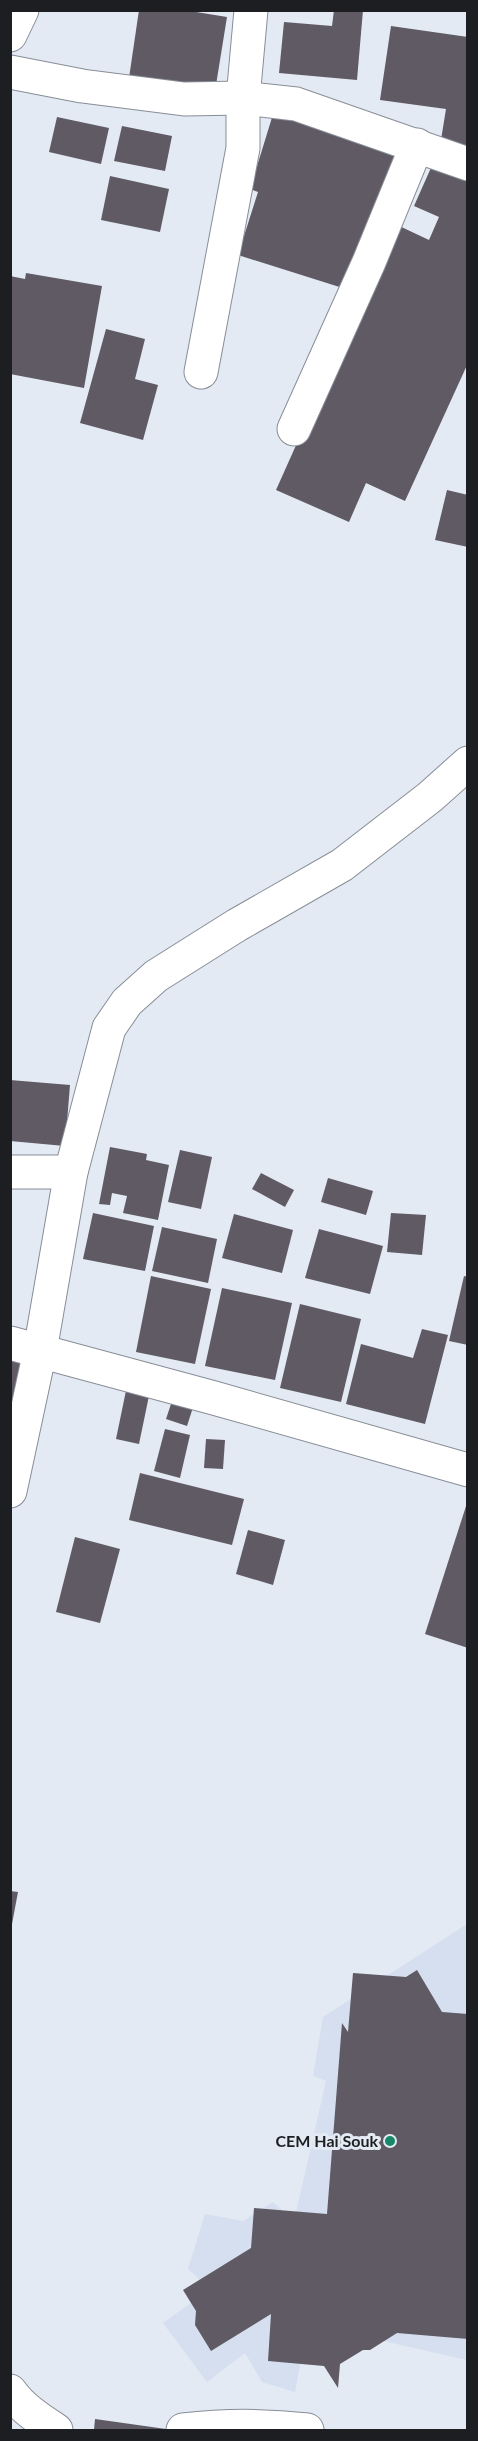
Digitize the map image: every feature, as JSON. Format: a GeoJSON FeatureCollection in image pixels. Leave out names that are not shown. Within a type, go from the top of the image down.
{"type":"FeatureCollection","features":[{"type":"Feature","properties":{"kind":"street"},"geometry":{"type":"LineString","coordinates":[[10,35],[22,10]]}},
{"type":"Feature","properties":{"kind":"street"},"geometry":{"type":"LineString","coordinates":[[201,372],[243,148],[243,98],[251,10]]}},
{"type":"Feature","properties":{"kind":"street"},"geometry":{"type":"LineString","coordinates":[[10,72],[82,86],[184,99],[243,98],[296,104],[468,164]]}},
{"type":"Feature","properties":{"kind":"street"},"geometry":{"type":"LineString","coordinates":[[294,429],[369,262],[417,145]]}},
{"type":"Feature","properties":{"kind":"street"},"geometry":{"type":"LineString","coordinates":[[10,1491],[25,1347],[109,1028],[127,1002],[156,976],[216,938],[342,865],[430,797],[468,763]]}},
{"type":"Feature","properties":{"kind":"street"},"geometry":{"type":"LineString","coordinates":[[10,1172],[71,1172]]}},
{"type":"Feature","properties":{"kind":"street"},"geometry":{"type":"LineString","coordinates":[[25,1347],[468,1470]]}},
{"type":"Feature","properties":{"kind":"street"},"geometry":{"type":"LineString","coordinates":[[10,2391],[17,2401],[33,2415],[56,2430]]}},
{"type":"Feature","properties":{"kind":"street"},"geometry":{"type":"LineString","coordinates":[[183,2430],[230,2425],[307,2430]]}},
{"type":"Feature","properties":{"kind":"shaded area","name":"CEM Hai Souk"},"geometry":{"type":"Polygon","coordinates":[[[467,1924],[467,2360],[308,2324],[295,2392],[262,2382],[245,2353],[207,2382],[163,2323],[210,2289],[188,2269],[205,2214],[243,2221],[273,2202],[294,2221],[326,2081],[313,2076],[323,2017],[467,1924]]]}},
{"type":"Feature","properties":{"kind":"building"},"geometry":{"type":"Polygon","coordinates":[[[139,10],[184,10],[227,17],[215,91],[129,78],[139,10]]]}},
{"type":"Feature","properties":{"kind":"building"},"geometry":{"type":"Polygon","coordinates":[[[334,10],[363,10],[357,80],[279,73],[284,22],[332,26],[334,10]]]}},
{"type":"Feature","properties":{"kind":"building"},"geometry":{"type":"Polygon","coordinates":[[[391,26],[468,37],[468,150],[440,146],[446,109],[380,100],[391,26]]]}},
{"type":"Feature","properties":{"kind":"building"},"geometry":{"type":"Polygon","coordinates":[[[274,111],[406,151],[349,290],[238,255],[258,192],[250,189],[274,111]]]}},
{"type":"Feature","properties":{"kind":"building"},"geometry":{"type":"Polygon","coordinates":[[[57,117],[109,128],[101,164],[49,152],[57,117]]]}},
{"type":"Feature","properties":{"kind":"building"},"geometry":{"type":"Polygon","coordinates":[[[122,126],[172,136],[165,171],[114,161],[122,126]]]}},
{"type":"Feature","properties":{"kind":"building"},"geometry":{"type":"Polygon","coordinates":[[[434,161],[468,176],[468,363],[405,501],[366,483],[349,522],[276,490],[395,224],[429,240],[439,217],[414,206],[434,161]]]}},
{"type":"Feature","properties":{"kind":"building"},"geometry":{"type":"Polygon","coordinates":[[[110,176],[169,189],[160,232],[101,220],[110,176]]]}},
{"type":"Feature","properties":{"kind":"building"},"geometry":{"type":"Polygon","coordinates":[[[26,273],[102,286],[84,388],[10,374],[10,276],[25,279],[26,273]]]}},
{"type":"Feature","properties":{"kind":"building"},"geometry":{"type":"Polygon","coordinates":[[[106,329],[145,339],[135,379],[158,385],[143,440],[80,423],[106,329]]]}},
{"type":"Feature","properties":{"kind":"building"},"geometry":{"type":"Polygon","coordinates":[[[447,490],[468,495],[468,547],[435,540],[447,490]]]}},
{"type":"Feature","properties":{"kind":"building"},"geometry":{"type":"Polygon","coordinates":[[[10,1080],[70,1085],[65,1146],[10,1141],[10,1080]]]}},
{"type":"Feature","properties":{"kind":"building"},"geometry":{"type":"Polygon","coordinates":[[[110,1147],[147,1154],[146,1160],[169,1165],[158,1220],[123,1213],[127,1196],[112,1193],[110,1205],[99,1204],[110,1147]]]}},
{"type":"Feature","properties":{"kind":"building"},"geometry":{"type":"Polygon","coordinates":[[[180,1150],[212,1157],[201,1209],[168,1202],[180,1150]]]}},
{"type":"Feature","properties":{"kind":"building"},"geometry":{"type":"Polygon","coordinates":[[[261,1173],[294,1190],[285,1207],[252,1189],[261,1173]]]}},
{"type":"Feature","properties":{"kind":"building"},"geometry":{"type":"Polygon","coordinates":[[[328,1178],[373,1191],[366,1215],[321,1202],[328,1178]]]}},
{"type":"Feature","properties":{"kind":"building"},"geometry":{"type":"Polygon","coordinates":[[[93,1213],[154,1226],[145,1271],[83,1259],[93,1213]]]}},
{"type":"Feature","properties":{"kind":"building"},"geometry":{"type":"Polygon","coordinates":[[[391,1213],[426,1215],[422,1255],[387,1252],[391,1213]]]}},
{"type":"Feature","properties":{"kind":"building"},"geometry":{"type":"Polygon","coordinates":[[[234,1214],[293,1230],[282,1273],[222,1258],[234,1214]]]}},
{"type":"Feature","properties":{"kind":"building"},"geometry":{"type":"Polygon","coordinates":[[[162,1227],[217,1239],[208,1283],[152,1271],[162,1227]]]}},
{"type":"Feature","properties":{"kind":"building"},"geometry":{"type":"Polygon","coordinates":[[[319,1229],[383,1246],[370,1294],[305,1278],[319,1229]]]}},
{"type":"Feature","properties":{"kind":"building"},"geometry":{"type":"Polygon","coordinates":[[[151,1276],[211,1289],[195,1364],[136,1352],[151,1276]]]}},
{"type":"Feature","properties":{"kind":"building"},"geometry":{"type":"Polygon","coordinates":[[[464,1276],[468,1277],[468,1345],[449,1341],[464,1276]]]}},
{"type":"Feature","properties":{"kind":"building"},"geometry":{"type":"Polygon","coordinates":[[[222,1288],[292,1303],[275,1380],[205,1366],[222,1288]]]}},
{"type":"Feature","properties":{"kind":"building"},"geometry":{"type":"Polygon","coordinates":[[[300,1304],[361,1319],[341,1402],[280,1388],[300,1304]]]}},
{"type":"Feature","properties":{"kind":"building"},"geometry":{"type":"Polygon","coordinates":[[[422,1329],[448,1335],[425,1424],[346,1404],[361,1344],[413,1358],[422,1329]]]}},
{"type":"Feature","properties":{"kind":"building"},"geometry":{"type":"Polygon","coordinates":[[[10,1347],[32,1352],[10,1459],[10,1347]]]}},
{"type":"Feature","properties":{"kind":"building"},"geometry":{"type":"Polygon","coordinates":[[[128,1381],[151,1386],[139,1444],[116,1439],[128,1381]]]}},
{"type":"Feature","properties":{"kind":"building"},"geometry":{"type":"Polygon","coordinates":[[[175,1392],[196,1398],[187,1426],[166,1419],[175,1392]]]}},
{"type":"Feature","properties":{"kind":"building"},"geometry":{"type":"Polygon","coordinates":[[[165,1429],[190,1435],[180,1478],[154,1471],[165,1429]]]}},
{"type":"Feature","properties":{"kind":"building"},"geometry":{"type":"Polygon","coordinates":[[[206,1439],[225,1440],[223,1469],[204,1468],[206,1439]]]}},
{"type":"Feature","properties":{"kind":"building"},"geometry":{"type":"Polygon","coordinates":[[[140,1473],[244,1499],[232,1545],[129,1520],[140,1473]]]}},
{"type":"Feature","properties":{"kind":"building"},"geometry":{"type":"Polygon","coordinates":[[[468,1503],[468,1648],[425,1634],[468,1503]]]}},
{"type":"Feature","properties":{"kind":"building"},"geometry":{"type":"Polygon","coordinates":[[[248,1530],[285,1540],[273,1585],[236,1574],[248,1530]]]}},
{"type":"Feature","properties":{"kind":"building"},"geometry":{"type":"Polygon","coordinates":[[[75,1537],[120,1549],[100,1623],[56,1612],[75,1537]]]}},
{"type":"Feature","properties":{"kind":"building"},"geometry":{"type":"Polygon","coordinates":[[[10,1891],[18,1892],[12,1924],[10,1924],[10,1891]]]}},
{"type":"Feature","properties":{"kind":"building","name":"CEM Hai Souk"},"geometry":{"type":"Polygon","coordinates":[[[417,1970],[442,2012],[468,2014],[468,2339],[397,2333],[370,2350],[363,2350],[340,2364],[338,2388],[324,2366],[268,2361],[271,2314],[211,2351],[195,2325],[196,2311],[183,2290],[251,2248],[254,2208],[327,2214],[342,2023],[348,2032],[353,1973],[406,1977],[417,1970]]]}},
{"type":"Feature","properties":{"kind":"building"},"geometry":{"type":"Polygon","coordinates":[[[95,2419],[166,2429],[166,2430],[94,2430],[95,2419]]]}},
{"type":"Feature","properties":{"kind":"place","name":"CEM Hai Souk"},"geometry":{"type":"Point","coordinates":[390,2141]}}]}
